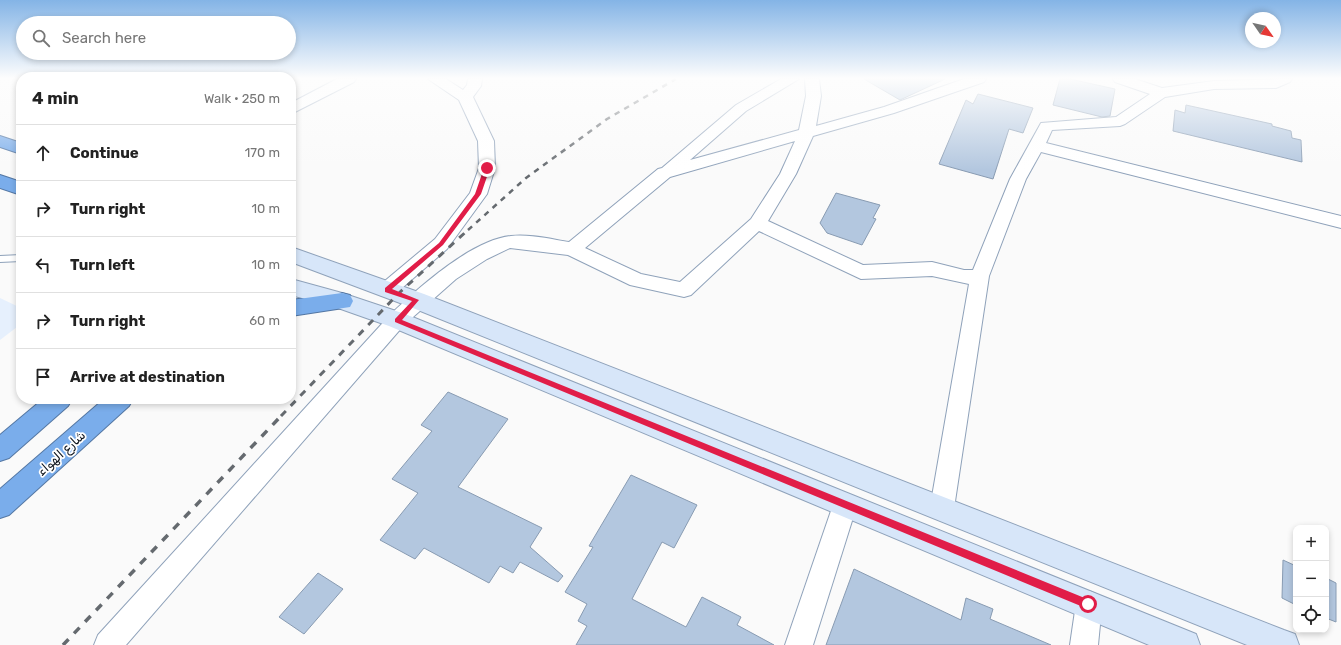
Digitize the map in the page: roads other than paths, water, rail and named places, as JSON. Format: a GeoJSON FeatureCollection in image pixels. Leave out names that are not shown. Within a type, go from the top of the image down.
{"type":"FeatureCollection","features":[{"type":"Feature","properties":{"kind":"highway"},"geometry":{"type":"LineString","coordinates":[[0,141],[16,147]]}},
{"type":"Feature","properties":{"kind":"highway"},"geometry":{"type":"LineString","coordinates":[[0,181],[16,187]]}},
{"type":"Feature","properties":{"kind":"highway"},"geometry":{"type":"LineString","coordinates":[[296,307],[342,301]]}},
{"type":"Feature","properties":{"kind":"highway"},"geometry":{"type":"LineString","coordinates":[[0,447],[38,404]]}},
{"type":"Feature","properties":{"kind":"highway"},"geometry":{"type":"LineString","coordinates":[[0,450],[54,404]]}},
{"type":"Feature","properties":{"kind":"highway","name":"شارع الهواء"},"geometry":{"type":"LineString","coordinates":[[0,506],[115,404]]}},
{"type":"Feature","properties":{"kind":"street"},"geometry":{"type":"LineString","coordinates":[[387,290],[441,244],[478,194],[487,168],[486,141],[479,109]]}},
{"type":"Feature","properties":{"kind":"street"},"geometry":{"type":"LineString","coordinates":[[572,249],[740,109]]}},
{"type":"Feature","properties":{"kind":"street"},"geometry":{"type":"LineString","coordinates":[[108,645],[416,300],[476,256],[509,242],[572,249],[637,280],[684,290],[756,223],[770,204],[793,166],[806,132],[811,109]]}},
{"type":"Feature","properties":{"kind":"street"},"geometry":{"type":"LineString","coordinates":[[664,173],[892,109]]}},
{"type":"Feature","properties":{"kind":"street"},"geometry":{"type":"LineString","coordinates":[[942,508],[980,276],[1018,179],[1047,126],[1120,121],[1137,109]]}},
{"type":"Feature","properties":{"kind":"street"},"geometry":{"type":"LineString","coordinates":[[1037,146],[1341,222]]}},
{"type":"Feature","properties":{"kind":"street"},"geometry":{"type":"LineString","coordinates":[[756,223],[861,272],[932,269],[964,278],[980,276]]}},
{"type":"Feature","properties":{"kind":"street"},"geometry":{"type":"LineString","coordinates":[[296,256],[416,300],[1284,645]]}},
{"type":"Feature","properties":{"kind":"street"},"geometry":{"type":"LineString","coordinates":[[296,288],[342,301],[397,320],[1185,645]]}},
{"type":"Feature","properties":{"kind":"street"},"geometry":{"type":"LineString","coordinates":[[799,645],[845,505]]}},
{"type":"Feature","properties":{"kind":"street"},"geometry":{"type":"LineString","coordinates":[[1084,645],[1088,604]]}},
{"type":"Feature","properties":{"kind":"lane"},"geometry":{"type":"LineString","coordinates":[[0,259],[16,258]]}},
{"type":"Feature","properties":{"kind":"railway"},"geometry":{"type":"LineString","coordinates":[[468,230],[526,178],[607,119],[624,109]]}},
{"type":"Feature","properties":{"kind":"railway"},"geometry":{"type":"LineString","coordinates":[[296,400],[398,294],[469,229]]}},
{"type":"Feature","properties":{"kind":"railway"},"geometry":{"type":"LineString","coordinates":[[281,416],[293,404]]}},
{"type":"Feature","properties":{"kind":"railway"},"geometry":{"type":"LineString","coordinates":[[63,645],[282,415]]}}]}
